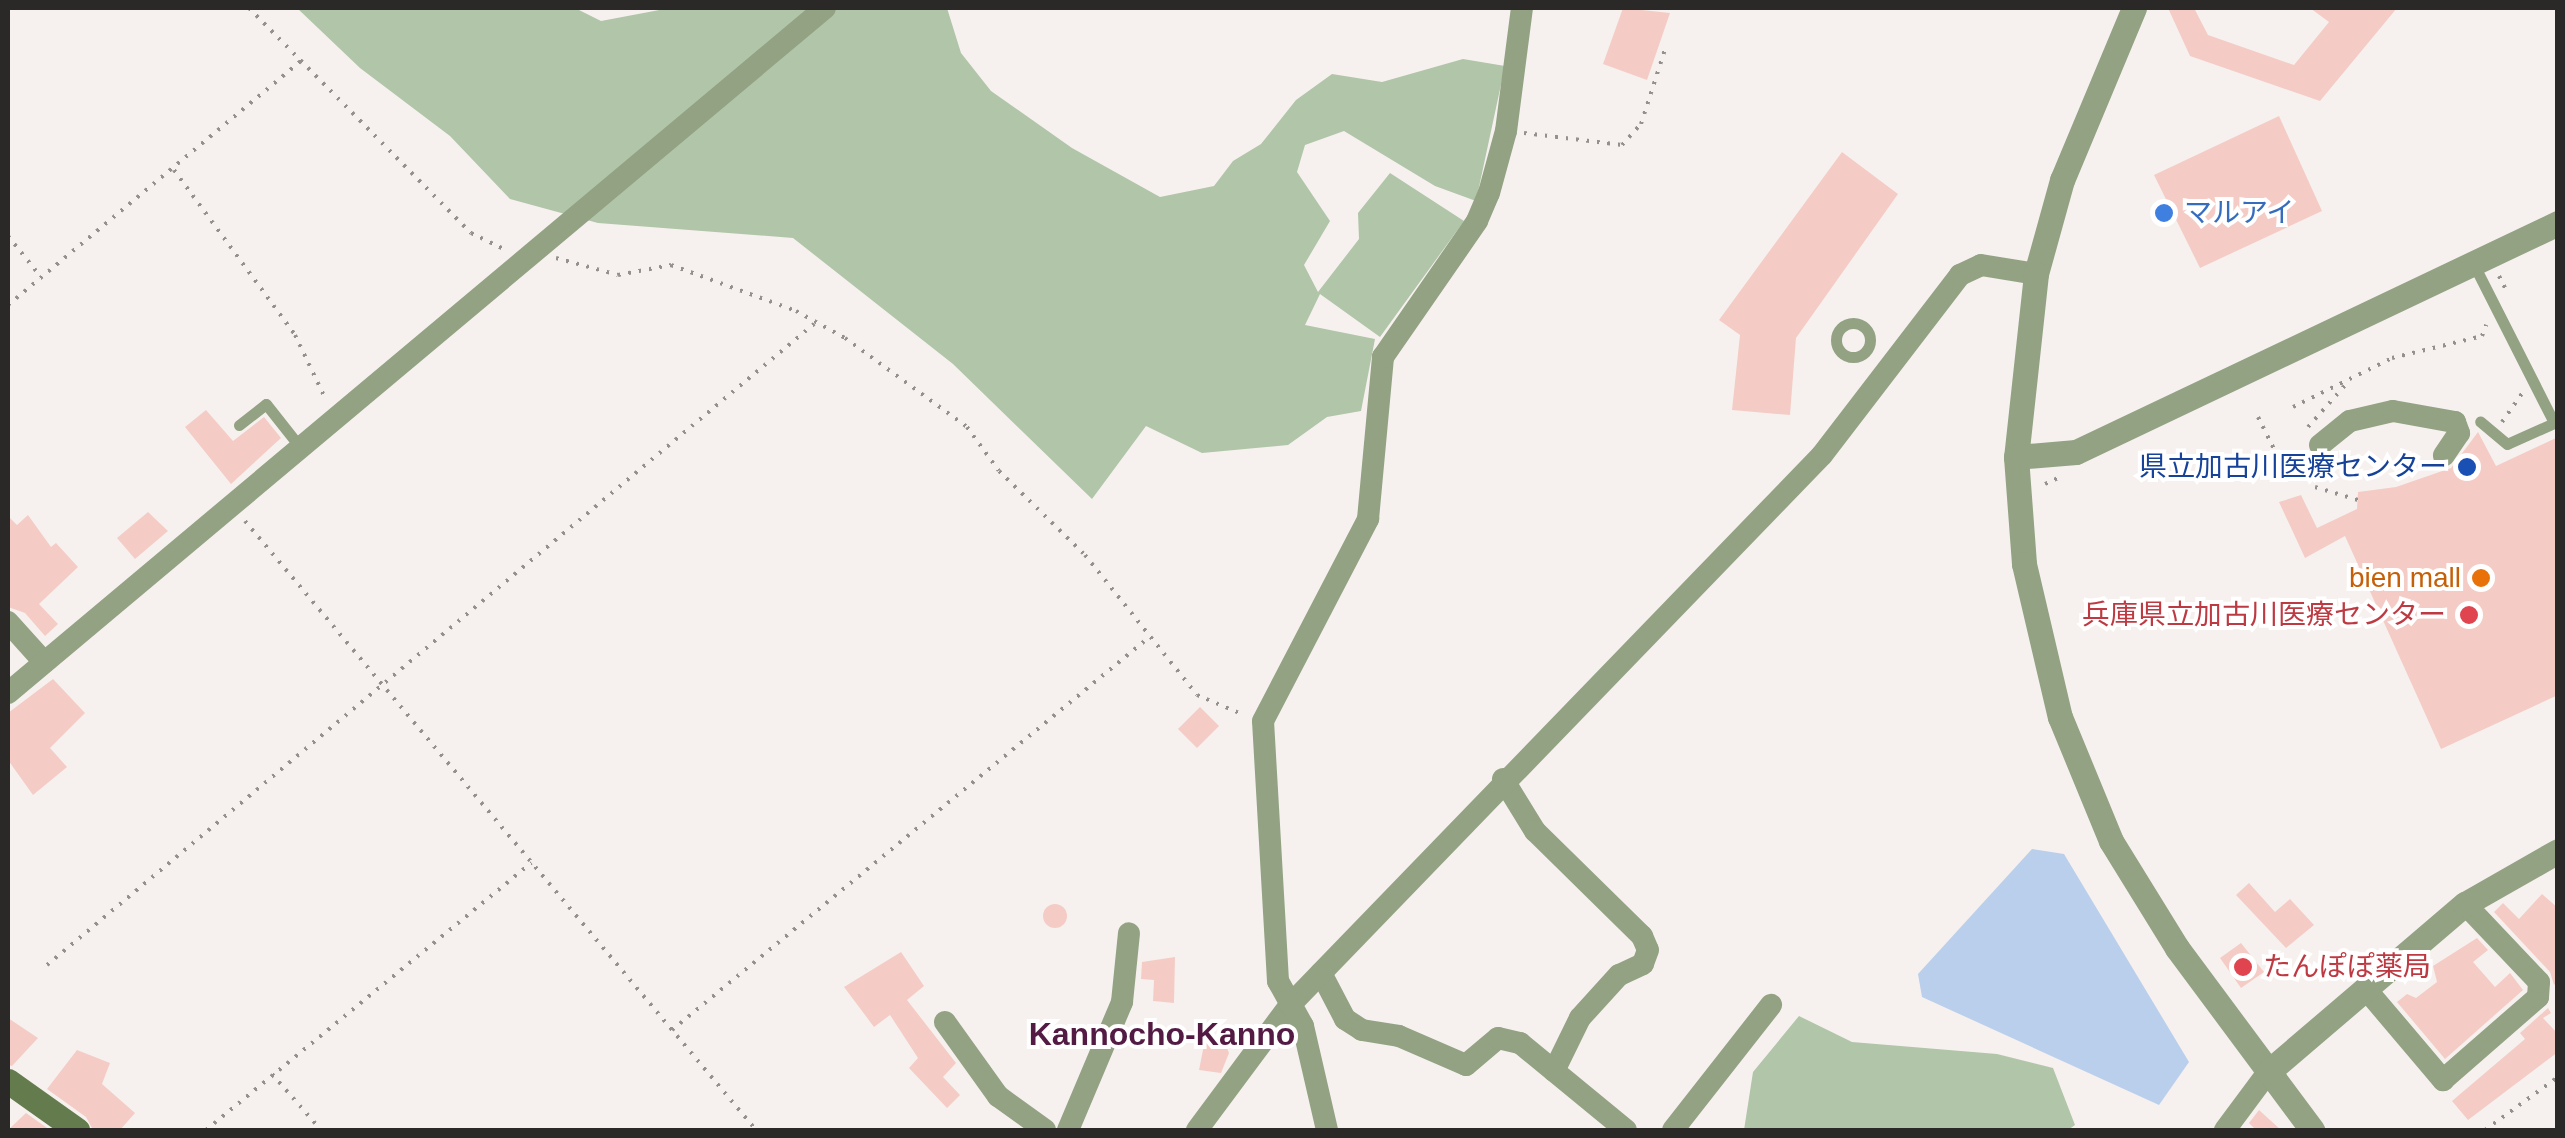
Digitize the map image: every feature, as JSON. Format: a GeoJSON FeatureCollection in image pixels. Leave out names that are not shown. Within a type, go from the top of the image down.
{"type":"FeatureCollection","features":[{"type":"Feature","properties":{"kind":"main road"},"geometry":{"type":"LineString","coordinates":[[8,1080],[77,1130]]}},
{"type":"Feature","properties":{"kind":"street"},"geometry":{"type":"LineString","coordinates":[[8,693],[825,8]]}},
{"type":"Feature","properties":{"kind":"street"},"geometry":{"type":"LineString","coordinates":[[1327,1130],[1304,1026],[1278,981],[1263,721],[1368,520],[1383,357],[1477,221],[1506,131],[1522,8]]}},
{"type":"Feature","properties":{"kind":"street"},"geometry":{"type":"LineString","coordinates":[[2134,8],[2069,162],[2036,274],[2016,457],[2034,618],[2084,782],[2144,901],[2312,1130]]}},
{"type":"Feature","properties":{"kind":"street"},"geometry":{"type":"LineString","coordinates":[[2016,457],[2076,452],[2558,223]]}},
{"type":"Feature","properties":{"kind":"street"},"geometry":{"type":"LineString","coordinates":[[1196,1130],[1290,1006],[1321,972],[1502,780],[1822,455],[1960,275],[1981,265],[2036,274]]}},
{"type":"Feature","properties":{"kind":"street"},"geometry":{"type":"LineString","coordinates":[[2311,451],[2350,421],[2394,412],[2455,422],[2459,434],[2444,455]]}},
{"type":"Feature","properties":{"kind":"street"},"geometry":{"type":"LineString","coordinates":[[8,622],[44,662]]}},
{"type":"Feature","properties":{"kind":"street"},"geometry":{"type":"LineString","coordinates":[[1502,780],[1536,830],[1642,936],[1648,950],[1644,964],[1619,975],[1580,1018],[1554,1072]]}},
{"type":"Feature","properties":{"kind":"street"},"geometry":{"type":"LineString","coordinates":[[2225,1130],[2268,1072],[2465,904],[2558,851]]}},
{"type":"Feature","properties":{"kind":"street"},"geometry":{"type":"LineString","coordinates":[[2365,988],[2443,1080],[2538,997],[2539,982],[2465,904]]}},
{"type":"Feature","properties":{"kind":"street"},"geometry":{"type":"LineString","coordinates":[[1068,1130],[1122,1002],[1129,934]]}},
{"type":"Feature","properties":{"kind":"street"},"geometry":{"type":"LineString","coordinates":[[1321,972],[1344,1019],[1362,1030],[1398,1036],[1466,1066],[1498,1038],[1509,1039],[1626,1130]]}},
{"type":"Feature","properties":{"kind":"street"},"geometry":{"type":"LineString","coordinates":[[1672,1130],[1761,1035],[1772,1005]]}},
{"type":"Feature","properties":{"kind":"street"},"geometry":{"type":"LineString","coordinates":[[945,1022],[998,1096],[1045,1130]]}},
{"type":"Feature","properties":{"kind":"lane"},"geometry":{"type":"LineString","coordinates":[[2474,264],[2554,423],[2507,444],[2480,420]]}},
{"type":"Feature","properties":{"kind":"lane"},"geometry":{"type":"LineString","coordinates":[[1866,322],[1866,349],[1849,356],[1836,342],[1844,325],[1866,322]]}},
{"type":"Feature","properties":{"kind":"lane"},"geometry":{"type":"LineString","coordinates":[[1866,349],[1892,368]]}},
{"type":"Feature","properties":{"kind":"lane"},"geometry":{"type":"LineString","coordinates":[[239,426],[266,404],[300,446]]}},
{"type":"Feature","properties":{"kind":"path"},"geometry":{"type":"LineString","coordinates":[[249,8],[471,233],[529,255],[618,276],[671,264],[845,338],[967,427],[998,471],[1085,555],[1197,696],[1263,721]]}},
{"type":"Feature","properties":{"kind":"path"},"geometry":{"type":"LineString","coordinates":[[1506,131],[1622,144],[1641,124],[1666,46]]}},
{"type":"Feature","properties":{"kind":"path"},"geometry":{"type":"LineString","coordinates":[[8,305],[302,62]]}},
{"type":"Feature","properties":{"kind":"path"},"geometry":{"type":"LineString","coordinates":[[174,170],[295,335],[317,388],[338,416]]}},
{"type":"Feature","properties":{"kind":"path"},"geometry":{"type":"LineString","coordinates":[[8,236],[40,277]]}},
{"type":"Feature","properties":{"kind":"path"},"geometry":{"type":"LineString","coordinates":[[2293,407],[2392,358],[2482,336],[2486,321],[2480,309]]}},
{"type":"Feature","properties":{"kind":"path"},"geometry":{"type":"LineString","coordinates":[[47,965],[814,324]]}},
{"type":"Feature","properties":{"kind":"path"},"geometry":{"type":"LineString","coordinates":[[2500,425],[2527,384]]}},
{"type":"Feature","properties":{"kind":"path"},"geometry":{"type":"LineString","coordinates":[[2258,417],[2283,467],[2311,451]]}},
{"type":"Feature","properties":{"kind":"path"},"geometry":{"type":"LineString","coordinates":[[2315,487],[2358,500]]}},
{"type":"Feature","properties":{"kind":"path"},"geometry":{"type":"LineString","coordinates":[[230,504],[756,1130]]}},
{"type":"Feature","properties":{"kind":"path"},"geometry":{"type":"LineString","coordinates":[[672,1030],[1148,638]]}},
{"type":"Feature","properties":{"kind":"path"},"geometry":{"type":"LineString","coordinates":[[206,1130],[531,862]]}},
{"type":"Feature","properties":{"kind":"path"},"geometry":{"type":"LineString","coordinates":[[272,1074],[322,1130]]}},
{"type":"Feature","properties":{"kind":"path"},"geometry":{"type":"LineString","coordinates":[[2484,1130],[2558,1077]]}},
{"type":"Feature","properties":{"kind":"green space"},"geometry":{"type":"Polygon","coordinates":[[[297,8],[575,8],[601,21],[670,8],[947,8],[961,53],[991,91],[1072,148],[1160,197],[1214,186],[1233,161],[1261,144],[1296,100],[1332,74],[1382,82],[1463,59],[1505,66],[1476,201],[1435,186],[1344,131],[1305,145],[1297,172],[1330,221],[1304,265],[1318,292],[1359,239],[1358,213],[1390,173],[1464,221],[1380,337],[1320,294],[1305,325],[1375,339],[1361,411],[1327,417],[1288,445],[1202,453],[1146,426],[1092,499],[953,364],[793,238],[598,223],[510,199],[450,136],[360,68],[297,8]]]}},
{"type":"Feature","properties":{"kind":"green space"},"geometry":{"type":"Polygon","coordinates":[[[1799,1016],[1852,1042],[1997,1054],[2053,1068],[2075,1125],[2068,1130],[1744,1130],[1753,1072],[1799,1016]]]}},
{"type":"Feature","properties":{"kind":"water"},"geometry":{"type":"Polygon","coordinates":[[[2032,849],[2064,854],[2189,1062],[2159,1105],[1922,997],[1918,974],[2032,849]]]}},
{"type":"Feature","properties":{"kind":"building"},"geometry":{"type":"Polygon","coordinates":[[[1623,8],[1670,13],[1647,80],[1603,64],[1623,8]]]}},
{"type":"Feature","properties":{"kind":"building"},"geometry":{"type":"Polygon","coordinates":[[[2168,8],[2194,8],[2208,35],[2294,65],[2329,22],[2310,8],[2397,8],[2320,101],[2190,56],[2168,8]]]}},
{"type":"Feature","properties":{"kind":"building"},"geometry":{"type":"Polygon","coordinates":[[[2279,116],[2322,211],[2200,268],[2154,175],[2279,116]]]}},
{"type":"Feature","properties":{"kind":"building"},"geometry":{"type":"Polygon","coordinates":[[[1842,152],[1898,194],[1796,338],[1790,415],[1732,410],[1740,335],[1719,320],[1842,152]]]}},
{"type":"Feature","properties":{"kind":"building"},"geometry":{"type":"Polygon","coordinates":[[[206,410],[233,441],[264,417],[281,438],[231,484],[185,427],[206,410]]]}},
{"type":"Feature","properties":{"kind":"building","name":"兵庫県立加古川医療センター"},"geometry":{"type":"Polygon","coordinates":[[[2478,432],[2496,466],[2558,437],[2558,695],[2441,749],[2345,536],[2305,558],[2279,502],[2301,495],[2317,528],[2357,509],[2358,492],[2396,487],[2451,468],[2478,432]]]}},
{"type":"Feature","properties":{"kind":"building"},"geometry":{"type":"Polygon","coordinates":[[[148,512],[168,531],[135,559],[117,538],[148,512]]]}},
{"type":"Feature","properties":{"kind":"building"},"geometry":{"type":"Polygon","coordinates":[[[28,515],[51,547],[56,543],[78,567],[39,604],[58,624],[45,636],[25,613],[8,607],[8,516],[17,525],[28,515]]]}},
{"type":"Feature","properties":{"kind":"building"},"geometry":{"type":"Polygon","coordinates":[[[53,679],[85,713],[50,748],[67,767],[33,795],[8,760],[8,713],[53,679]]]}},
{"type":"Feature","properties":{"kind":"building"},"geometry":{"type":"Polygon","coordinates":[[[1200,707],[1219,726],[1197,748],[1178,729],[1200,707]]]}},
{"type":"Feature","properties":{"kind":"building"},"geometry":{"type":"Polygon","coordinates":[[[2249,883],[2275,912],[2290,899],[2314,925],[2286,948],[2236,895],[2249,883]]]}},
{"type":"Feature","properties":{"kind":"building"},"geometry":{"type":"Polygon","coordinates":[[[2542,894],[2558,908],[2558,981],[2554,985],[2550,972],[2494,912],[2503,903],[2519,919],[2542,894]]]}},
{"type":"Feature","properties":{"kind":"building"},"geometry":{"type":"Polygon","coordinates":[[[1050,904],[1060,904],[1067,916],[1060,928],[1050,928],[1043,921],[1043,911],[1050,904]]]}},
{"type":"Feature","properties":{"kind":"building"},"geometry":{"type":"Polygon","coordinates":[[[2477,938],[2488,950],[2473,962],[2495,987],[2510,973],[2523,990],[2445,1059],[2397,1002],[2407,994],[2416,998],[2437,982],[2433,966],[2477,938]]]}},
{"type":"Feature","properties":{"kind":"building"},"geometry":{"type":"Polygon","coordinates":[[[2241,943],[2264,972],[2241,988],[2220,958],[2241,943]]]}},
{"type":"Feature","properties":{"kind":"building"},"geometry":{"type":"Polygon","coordinates":[[[901,952],[924,986],[907,1000],[956,1063],[943,1077],[960,1095],[947,1108],[909,1068],[918,1058],[890,1015],[874,1027],[844,987],[901,952]]]}},
{"type":"Feature","properties":{"kind":"building"},"geometry":{"type":"Polygon","coordinates":[[[1175,957],[1174,1003],[1153,1001],[1154,980],[1141,979],[1142,962],[1175,957]]]}},
{"type":"Feature","properties":{"kind":"building"},"geometry":{"type":"Polygon","coordinates":[[[2548,1008],[2551,1013],[2543,1018],[2558,1034],[2558,1052],[2468,1120],[2452,1101],[2525,1039],[2520,1033],[2548,1008]]]}},
{"type":"Feature","properties":{"kind":"building"},"geometry":{"type":"Polygon","coordinates":[[[8,1018],[38,1038],[12,1066],[8,1065],[8,1018]]]}},
{"type":"Feature","properties":{"kind":"building"},"geometry":{"type":"Polygon","coordinates":[[[1205,1040],[1225,1043],[1229,1053],[1221,1073],[1199,1070],[1205,1040]]]}},
{"type":"Feature","properties":{"kind":"building"},"geometry":{"type":"Polygon","coordinates":[[[77,1050],[110,1063],[102,1084],[135,1113],[120,1130],[93,1130],[86,1117],[47,1089],[77,1050]]]}},
{"type":"Feature","properties":{"kind":"building"},"geometry":{"type":"Polygon","coordinates":[[[2259,1110],[2281,1130],[2256,1130],[2249,1123],[2259,1110]]]}},
{"type":"Feature","properties":{"kind":"building"},"geometry":{"type":"Polygon","coordinates":[[[26,1113],[50,1130],[8,1130],[26,1113]]]}},
{"type":"Feature","properties":{"kind":"place","name":"マルアイ"},"geometry":{"type":"Point","coordinates":[2164,213]}},
{"type":"Feature","properties":{"kind":"place","name":"県立加古川医療センター"},"geometry":{"type":"Point","coordinates":[2467,467]}},
{"type":"Feature","properties":{"kind":"place","name":"bien mall"},"geometry":{"type":"Point","coordinates":[2481,578]}},
{"type":"Feature","properties":{"kind":"place","name":"兵庫県立加古川医療センター"},"geometry":{"type":"Point","coordinates":[2469,615]}},
{"type":"Feature","properties":{"kind":"place","name":"たんぽぽ薬局"},"geometry":{"type":"Point","coordinates":[2243,967]}},
{"type":"Feature","properties":{"kind":"district","name":"Kannocho-Kanno"},"geometry":{"type":"Point","coordinates":[1162,1034]}}]}
